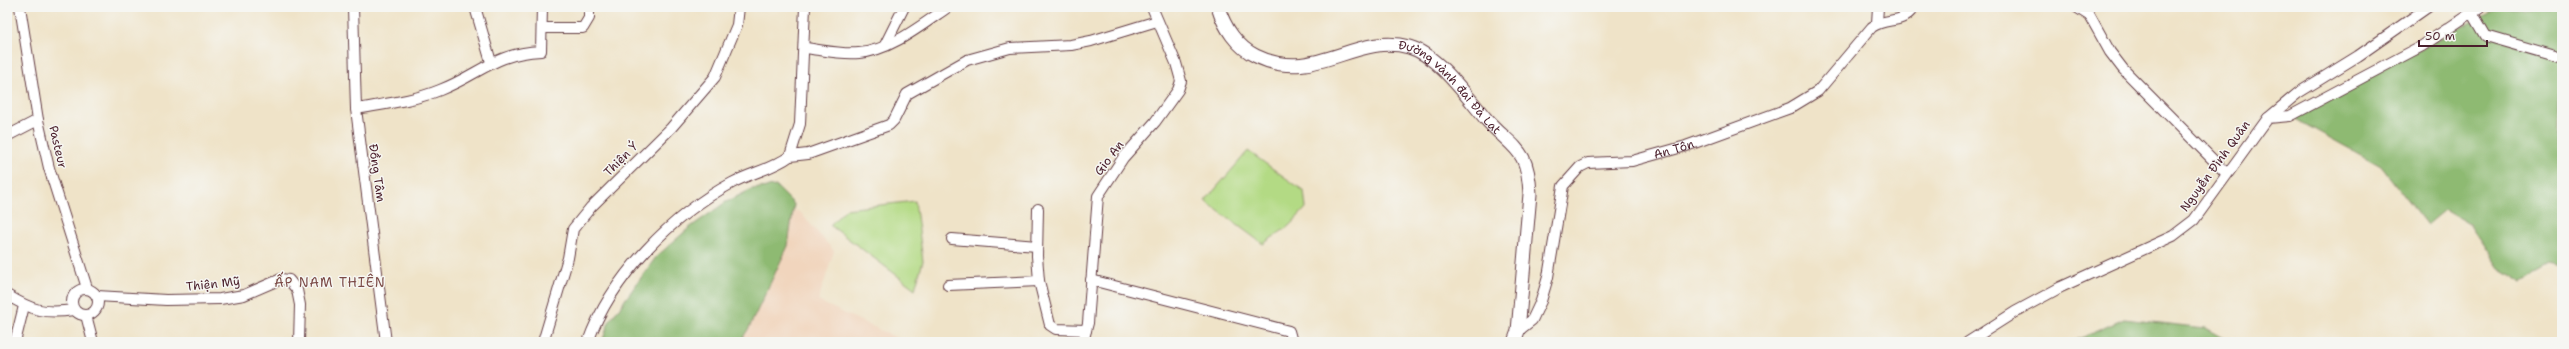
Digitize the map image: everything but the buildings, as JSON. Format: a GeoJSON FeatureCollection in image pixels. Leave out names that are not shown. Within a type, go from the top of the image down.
{"type":"FeatureCollection","features":[{"type":"Feature","properties":{"kind":"main road","name":"Đường vành đai Đà Lạt"},"geometry":{"type":"LineString","coordinates":[[1218,7],[1224,22],[1236,41],[1252,54],[1270,62],[1298,66],[1314,64],[1364,48],[1390,43],[1410,48],[1429,57],[1494,128],[1522,155],[1529,171],[1530,194],[1516,337]]}},
{"type":"Feature","properties":{"kind":"street","name":"Pasteur"},"geometry":{"type":"LineString","coordinates":[[20,7],[38,120],[49,168],[87,288]]}},
{"type":"Feature","properties":{"kind":"street","name":"Đồng Tâm"},"geometry":{"type":"LineString","coordinates":[[353,7],[356,109],[386,342]]}},
{"type":"Feature","properties":{"kind":"street"},"geometry":{"type":"LineString","coordinates":[[475,7],[491,62]]}},
{"type":"Feature","properties":{"kind":"street"},"geometry":{"type":"LineString","coordinates":[[356,109],[427,95],[456,82],[491,62],[513,54],[541,51],[542,7]]}},
{"type":"Feature","properties":{"kind":"street"},"geometry":{"type":"LineString","coordinates":[[542,28],[583,28],[589,18],[590,7]]}},
{"type":"Feature","properties":{"kind":"street","name":"Thiện Ý"},"geometry":{"type":"LineString","coordinates":[[543,342],[568,258],[573,229],[591,207],[671,128],[715,77],[737,25],[739,7]]}},
{"type":"Feature","properties":{"kind":"street"},"geometry":{"type":"LineString","coordinates":[[790,156],[800,124],[805,48],[805,7]]}},
{"type":"Feature","properties":{"kind":"street"},"geometry":{"type":"LineString","coordinates":[[885,45],[904,7]]}},
{"type":"Feature","properties":{"kind":"street"},"geometry":{"type":"LineString","coordinates":[[805,48],[858,53],[872,51],[899,40],[948,7]]}},
{"type":"Feature","properties":{"kind":"street","name":"Gio An"},"geometry":{"type":"LineString","coordinates":[[1083,342],[1086,330],[1098,196],[1123,158],[1155,122],[1178,90],[1181,81],[1176,63],[1152,7]]}},
{"type":"Feature","properties":{"kind":"street"},"geometry":{"type":"LineString","coordinates":[[1878,7],[1877,23],[1903,19],[1914,7]]}},
{"type":"Feature","properties":{"kind":"street"},"geometry":{"type":"LineString","coordinates":[[2076,7],[2090,16],[2110,52],[2123,68],[2226,172]]}},
{"type":"Feature","properties":{"kind":"street"},"geometry":{"type":"LineString","coordinates":[[2406,21],[2414,7]]}},
{"type":"Feature","properties":{"kind":"street","name":"Nguyễn Đình Quân"},"geometry":{"type":"LineString","coordinates":[[1968,342],[2015,312],[2061,287],[2173,236],[2194,220],[2226,172],[2268,118],[2298,93],[2358,56],[2428,7]]}},
{"type":"Feature","properties":{"kind":"street"},"geometry":{"type":"LineString","coordinates":[[2268,118],[2290,116],[2422,46],[2476,10],[2486,36],[2562,58]]}},
{"type":"Feature","properties":{"kind":"street"},"geometry":{"type":"LineString","coordinates":[[588,342],[599,315],[638,256],[678,220],[719,190],[790,156],[808,154],[889,124],[894,120],[907,94],[967,60],[1010,48],[1071,45],[1091,41],[1157,21]]}},
{"type":"Feature","properties":{"kind":"street","name":"An Tôn"},"geometry":{"type":"LineString","coordinates":[[1516,337],[1532,320],[1541,301],[1548,277],[1563,186],[1580,168],[1588,163],[1632,161],[1686,146],[1790,108],[1818,91],[1877,23]]}},
{"type":"Feature","properties":{"kind":"street"},"geometry":{"type":"LineString","coordinates":[[7,136],[38,120]]}},
{"type":"Feature","properties":{"kind":"street"},"geometry":{"type":"LineString","coordinates":[[1038,209],[1037,246],[1039,281],[1050,325],[1056,329],[1086,330]]}},
{"type":"Feature","properties":{"kind":"street"},"geometry":{"type":"LineString","coordinates":[[952,239],[1037,246]]}},
{"type":"Feature","properties":{"kind":"street","name":"Thiện Mỹ"},"geometry":{"type":"LineString","coordinates":[[97,296],[166,300],[220,299],[244,295],[281,279],[289,280],[297,290],[300,305],[298,342]]}},
{"type":"Feature","properties":{"kind":"street"},"geometry":{"type":"LineString","coordinates":[[1091,280],[1289,331],[1292,342]]}},
{"type":"Feature","properties":{"kind":"street"},"geometry":{"type":"LineString","coordinates":[[948,285],[1039,281]]}},
{"type":"Feature","properties":{"kind":"street"},"geometry":{"type":"LineString","coordinates":[[74,310],[72,301],[75,293],[87,288],[97,296],[97,308],[86,315]]}},
{"type":"Feature","properties":{"kind":"street"},"geometry":{"type":"LineString","coordinates":[[7,295],[24,306],[51,313],[74,310],[86,315]]}},
{"type":"Feature","properties":{"kind":"street"},"geometry":{"type":"LineString","coordinates":[[15,342],[24,306]]}},
{"type":"Feature","properties":{"kind":"street"},"geometry":{"type":"LineString","coordinates":[[86,315],[94,342]]}},
{"type":"Feature","properties":{"kind":"shaded area"},"geometry":{"type":"Polygon","coordinates":[[[781,206],[800,212],[834,251],[818,301],[897,338],[900,342],[609,342],[781,206]]]}},
{"type":"Feature","properties":{"kind":"green space"},"geometry":{"type":"Polygon","coordinates":[[[2500,7],[2562,7],[2562,270],[2552,267],[2523,283],[2499,268],[2469,224],[2445,210],[2427,225],[2381,166],[2290,116],[2500,7]]]}},
{"type":"Feature","properties":{"kind":"green space"},"geometry":{"type":"Polygon","coordinates":[[[1248,151],[1304,191],[1306,208],[1289,226],[1263,244],[1205,201],[1248,151]]]}},
{"type":"Feature","properties":{"kind":"green space"},"geometry":{"type":"Polygon","coordinates":[[[776,186],[794,204],[788,246],[749,328],[740,342],[602,342],[609,322],[656,257],[689,228],[726,202],[752,189],[776,186]]]}},
{"type":"Feature","properties":{"kind":"green space"},"geometry":{"type":"Polygon","coordinates":[[[915,201],[923,261],[915,289],[830,225],[846,209],[915,201]]]}},
{"type":"Feature","properties":{"kind":"green space"},"geometry":{"type":"Polygon","coordinates":[[[2124,319],[2205,328],[2230,342],[2072,342],[2124,319]]]}},
{"type":"Feature","properties":{"kind":"district","name":"ẤP NAM THIÊN"},"geometry":{"type":"Point","coordinates":[330,282]}}]}
